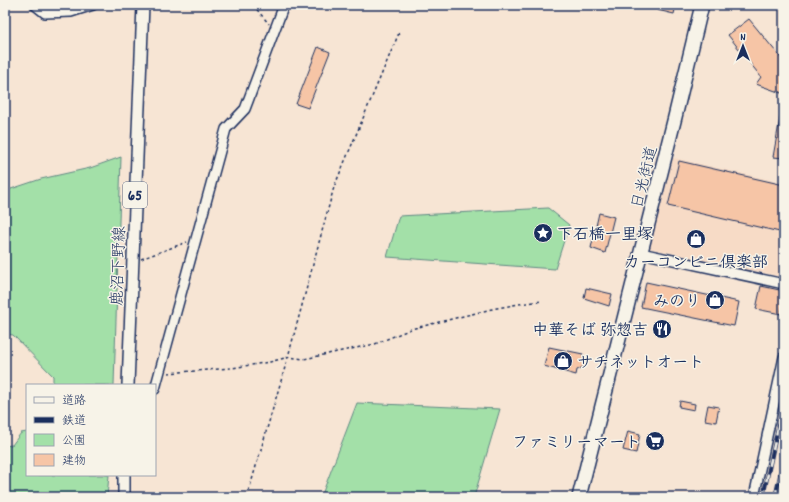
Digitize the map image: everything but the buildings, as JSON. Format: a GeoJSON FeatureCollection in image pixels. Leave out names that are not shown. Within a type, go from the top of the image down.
{"type":"FeatureCollection","features":[{"type":"Feature","properties":{"kind":"highway","name":"日光街道"},"geometry":{"type":"LineString","coordinates":[[579,497],[702,5]]}},
{"type":"Feature","properties":{"kind":"main road","name":"鹿沼下野線"},"geometry":{"type":"LineString","coordinates":[[128,384],[142,5]]}},
{"type":"Feature","properties":{"kind":"main road"},"geometry":{"type":"LineString","coordinates":[[124,476],[124,497]]}},
{"type":"Feature","properties":{"kind":"street"},"geometry":{"type":"LineString","coordinates":[[35,5],[45,13],[71,12],[93,5]]}},
{"type":"Feature","properties":{"kind":"street"},"geometry":{"type":"LineString","coordinates":[[156,386],[226,129],[245,109],[284,5]]}},
{"type":"Feature","properties":{"kind":"street"},"geometry":{"type":"LineString","coordinates":[[641,253],[784,284]]}},
{"type":"Feature","properties":{"kind":"street"},"geometry":{"type":"LineString","coordinates":[[754,497],[784,358]]}},
{"type":"Feature","properties":{"kind":"path"},"geometry":{"type":"LineString","coordinates":[[253,5],[275,31]]}},
{"type":"Feature","properties":{"kind":"path"},"geometry":{"type":"LineString","coordinates":[[247,497],[288,357],[334,187],[399,33]]}},
{"type":"Feature","properties":{"kind":"path"},"geometry":{"type":"LineString","coordinates":[[133,262],[196,239]]}},
{"type":"Feature","properties":{"kind":"path"},"geometry":{"type":"LineString","coordinates":[[159,375],[161,373],[232,368],[270,362],[288,357],[304,359],[375,344],[411,329],[492,309],[542,301]]}},
{"type":"Feature","properties":{"kind":"shaded area"},"geometry":{"type":"Polygon","coordinates":[[[669,157],[784,183],[784,277],[649,248],[669,157]]]}},
{"type":"Feature","properties":{"kind":"green space"},"geometry":{"type":"Polygon","coordinates":[[[121,157],[114,384],[53,384],[53,376],[13,335],[5,334],[5,191],[41,179],[90,168],[121,157]]]}},
{"type":"Feature","properties":{"kind":"green space"},"geometry":{"type":"Polygon","coordinates":[[[548,208],[569,225],[555,269],[387,257],[399,216],[548,208]]]}},
{"type":"Feature","properties":{"kind":"green space"},"geometry":{"type":"Polygon","coordinates":[[[357,403],[500,409],[474,497],[321,497],[357,403]]]}},
{"type":"Feature","properties":{"kind":"green space"},"geometry":{"type":"Polygon","coordinates":[[[26,432],[26,476],[109,476],[107,497],[5,497],[5,446],[12,445],[21,433],[26,432]]]}},
{"type":"Feature","properties":{"kind":"railway"},"geometry":{"type":"LineString","coordinates":[[763,497],[784,399]]}},
{"type":"Feature","properties":{"kind":"railway"},"geometry":{"type":"LineString","coordinates":[[775,497],[784,458]]}},
{"type":"Feature","properties":{"kind":"place","name":"下石橋一里塚"},"geometry":{"type":"Point","coordinates":[543,233]}},
{"type":"Feature","properties":{"kind":"place","name":"カーコンビニ倶楽部"},"geometry":{"type":"Point","coordinates":[696,239]}},
{"type":"Feature","properties":{"kind":"place","name":"みのり"},"geometry":{"type":"Point","coordinates":[715,300]}},
{"type":"Feature","properties":{"kind":"place","name":"中華そば 弥惣吉"},"geometry":{"type":"Point","coordinates":[662,329]}},
{"type":"Feature","properties":{"kind":"place","name":"サチネットオート"},"geometry":{"type":"Point","coordinates":[563,361]}},
{"type":"Feature","properties":{"kind":"place","name":"ファミリーマート"},"geometry":{"type":"Point","coordinates":[655,441]}}]}
